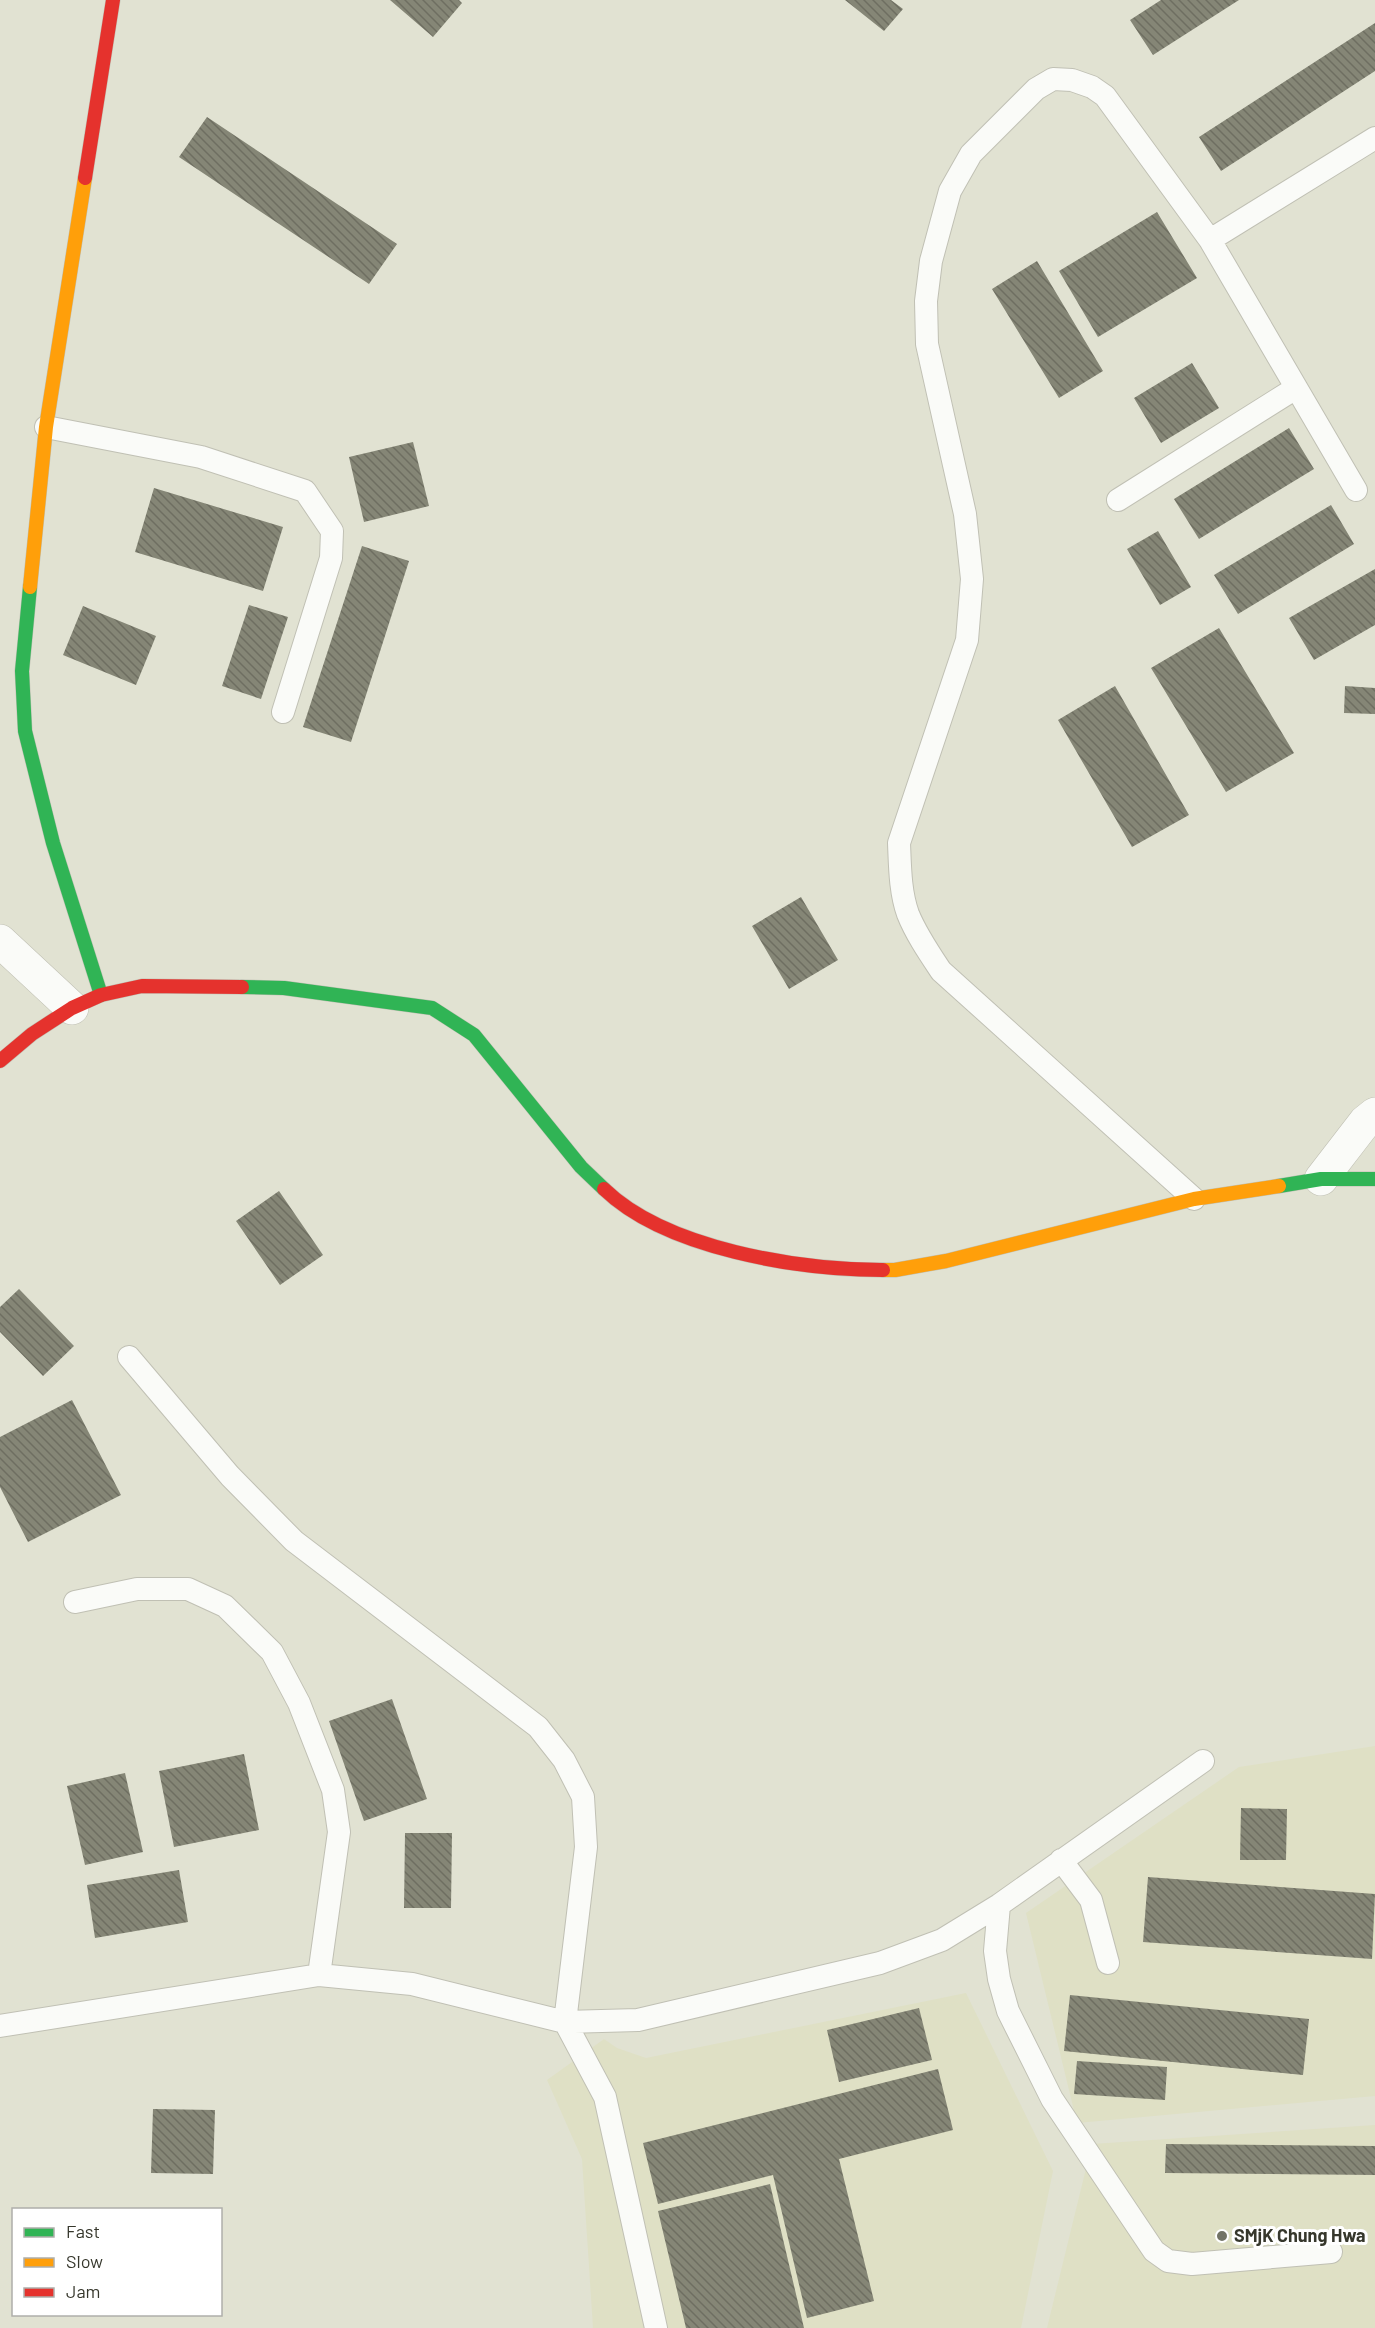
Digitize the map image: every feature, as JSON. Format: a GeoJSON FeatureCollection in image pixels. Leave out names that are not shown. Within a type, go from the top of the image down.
{"type":"FeatureCollection","features":[{"type":"Feature","properties":{"kind":"street"},"geometry":{"type":"LineString","coordinates":[[101,995],[53,843],[25,730],[22,671],[45,427],[113,0]]}},
{"type":"Feature","properties":{"kind":"street"},"geometry":{"type":"LineString","coordinates":[[0,941],[72,1008]]}},
{"type":"Feature","properties":{"kind":"street"},"geometry":{"type":"LineString","coordinates":[[0,1061],[32,1034],[72,1008],[101,995],[142,986],[284,988],[432,1008],[474,1035],[581,1167],[612,1197],[636,1215],[667,1230],[715,1246],[783,1262],[853,1270],[895,1270],[946,1262],[1194,1199],[1321,1179],[1375,1179]]}},
{"type":"Feature","properties":{"kind":"street"},"geometry":{"type":"LineString","coordinates":[[1321,1179],[1365,1122],[1375,1114]]}},
{"type":"Feature","properties":{"kind":"lane"},"geometry":{"type":"LineString","coordinates":[[1194,1199],[941,971],[922,943],[907,913],[900,877],[899,843],[967,640],[972,579],[965,514],[927,344],[926,301],[930,261],[950,191],[971,154],[1036,89],[1053,79],[1071,80],[1092,87],[1105,96],[1210,240],[1356,490]]}},
{"type":"Feature","properties":{"kind":"lane"},"geometry":{"type":"LineString","coordinates":[[1210,240],[1375,138]]}},
{"type":"Feature","properties":{"kind":"lane"},"geometry":{"type":"LineString","coordinates":[[1118,500],[1296,388]]}},
{"type":"Feature","properties":{"kind":"lane"},"geometry":{"type":"LineString","coordinates":[[45,427],[201,458],[305,491],[332,531],[330,558],[283,712]]}},
{"type":"Feature","properties":{"kind":"lane"},"geometry":{"type":"LineString","coordinates":[[129,1357],[230,1476],[294,1541],[538,1727],[564,1760],[583,1797],[586,1847],[565,2022],[605,2097],[656,2328]]}},
{"type":"Feature","properties":{"kind":"lane"},"geometry":{"type":"LineString","coordinates":[[75,1602],[137,1588],[188,1589],[225,1606],[272,1652],[299,1703],[333,1790],[339,1832],[319,1975]]}},
{"type":"Feature","properties":{"kind":"lane"},"geometry":{"type":"LineString","coordinates":[[0,2026],[319,1975],[412,1984],[565,2022],[638,2020],[880,1963],[942,1940],[999,1905],[1203,1761]]}},
{"type":"Feature","properties":{"kind":"lane"},"geometry":{"type":"LineString","coordinates":[[1061,1860],[1091,1900],[1108,1963]]}},
{"type":"Feature","properties":{"kind":"lane"},"geometry":{"type":"LineString","coordinates":[[999,1905],[995,1951],[999,1979],[1008,2011],[1052,2099],[1154,2251],[1168,2261],[1192,2264],[1331,2252]]}},
{"type":"Feature","properties":{"kind":"shaded area"},"geometry":{"type":"Polygon","coordinates":[[[1375,1746],[1375,2096],[1077,2123],[1026,1913],[1239,1767],[1375,1746]]]}},
{"type":"Feature","properties":{"kind":"shaded area"},"geometry":{"type":"Polygon","coordinates":[[[966,1993],[1053,2171],[1021,2328],[593,2328],[582,2159],[547,2080],[604,2039],[617,2048],[646,2058],[966,1993]]]}},
{"type":"Feature","properties":{"kind":"shaded area","name":"SMjK Chung Hwa"},"geometry":{"type":"Polygon","coordinates":[[[1375,2125],[1375,2328],[1047,2328],[1092,2144],[1375,2125]]]}},
{"type":"Feature","properties":{"kind":"building"},"geometry":{"type":"Polygon","coordinates":[[[390,0],[459,0],[462,3],[433,37],[390,0]]]}},
{"type":"Feature","properties":{"kind":"building"},"geometry":{"type":"Polygon","coordinates":[[[845,0],[891,0],[903,9],[884,31],[845,0]]]}},
{"type":"Feature","properties":{"kind":"building"},"geometry":{"type":"Polygon","coordinates":[[[1161,0],[1239,0],[1153,55],[1130,20],[1161,0]]]}},
{"type":"Feature","properties":{"kind":"building"},"geometry":{"type":"Polygon","coordinates":[[[1375,23],[1375,71],[1221,171],[1199,137],[1375,23]]]}},
{"type":"Feature","properties":{"kind":"building"},"geometry":{"type":"Polygon","coordinates":[[[207,117],[397,244],[369,284],[179,157],[207,117]]]}},
{"type":"Feature","properties":{"kind":"building"},"geometry":{"type":"Polygon","coordinates":[[[1157,212],[1197,278],[1098,337],[1059,271],[1157,212]]]}},
{"type":"Feature","properties":{"kind":"building"},"geometry":{"type":"Polygon","coordinates":[[[1037,261],[1103,371],[1059,398],[992,289],[1037,261]]]}},
{"type":"Feature","properties":{"kind":"building"},"geometry":{"type":"Polygon","coordinates":[[[1192,363],[1219,408],[1161,443],[1134,398],[1192,363]]]}},
{"type":"Feature","properties":{"kind":"building"},"geometry":{"type":"Polygon","coordinates":[[[1289,428],[1314,469],[1199,539],[1174,499],[1289,428]]]}},
{"type":"Feature","properties":{"kind":"building"},"geometry":{"type":"Polygon","coordinates":[[[413,442],[429,506],[364,522],[349,457],[413,442]]]}},
{"type":"Feature","properties":{"kind":"building"},"geometry":{"type":"Polygon","coordinates":[[[154,488],[283,527],[263,591],[135,552],[154,488]]]}},
{"type":"Feature","properties":{"kind":"building"},"geometry":{"type":"Polygon","coordinates":[[[1331,505],[1354,544],[1238,614],[1214,575],[1331,505]]]}},
{"type":"Feature","properties":{"kind":"building"},"geometry":{"type":"Polygon","coordinates":[[[1158,531],[1191,587],[1160,605],[1127,549],[1158,531]]]}},
{"type":"Feature","properties":{"kind":"building"},"geometry":{"type":"Polygon","coordinates":[[[362,546],[409,561],[351,742],[303,727],[362,546]]]}},
{"type":"Feature","properties":{"kind":"building"},"geometry":{"type":"Polygon","coordinates":[[[1375,569],[1375,625],[1314,660],[1289,618],[1375,569]]]}},
{"type":"Feature","properties":{"kind":"building"},"geometry":{"type":"Polygon","coordinates":[[[249,605],[288,617],[261,699],[222,686],[249,605]]]}},
{"type":"Feature","properties":{"kind":"building"},"geometry":{"type":"Polygon","coordinates":[[[83,606],[156,636],[136,685],[63,655],[83,606]]]}},
{"type":"Feature","properties":{"kind":"building"},"geometry":{"type":"Polygon","coordinates":[[[1219,628],[1294,753],[1226,792],[1151,668],[1219,628]]]}},
{"type":"Feature","properties":{"kind":"building"},"geometry":{"type":"Polygon","coordinates":[[[1115,686],[1189,815],[1132,847],[1058,720],[1115,686]]]}},
{"type":"Feature","properties":{"kind":"building"},"geometry":{"type":"Polygon","coordinates":[[[1345,686],[1375,688],[1375,714],[1344,713],[1345,686]]]}},
{"type":"Feature","properties":{"kind":"building"},"geometry":{"type":"Polygon","coordinates":[[[801,897],[838,960],[789,989],[752,926],[801,897]]]}},
{"type":"Feature","properties":{"kind":"building"},"geometry":{"type":"Polygon","coordinates":[[[279,1191],[323,1255],[280,1285],[236,1221],[279,1191]]]}},
{"type":"Feature","properties":{"kind":"building"},"geometry":{"type":"Polygon","coordinates":[[[19,1289],[74,1346],[43,1376],[0,1332],[0,1307],[19,1289]]]}},
{"type":"Feature","properties":{"kind":"building"},"geometry":{"type":"Polygon","coordinates":[[[72,1400],[121,1495],[28,1542],[0,1487],[0,1437],[72,1400]]]}},
{"type":"Feature","properties":{"kind":"building"},"geometry":{"type":"Polygon","coordinates":[[[392,1699],[427,1799],[364,1821],[329,1721],[392,1699]]]}},
{"type":"Feature","properties":{"kind":"building"},"geometry":{"type":"Polygon","coordinates":[[[244,1754],[259,1830],[174,1847],[159,1771],[244,1754]]]}},
{"type":"Feature","properties":{"kind":"building"},"geometry":{"type":"Polygon","coordinates":[[[125,1773],[143,1852],[85,1865],[67,1786],[125,1773]]]}},
{"type":"Feature","properties":{"kind":"building"},"geometry":{"type":"Polygon","coordinates":[[[1241,1808],[1287,1809],[1286,1860],[1240,1860],[1241,1808]]]}},
{"type":"Feature","properties":{"kind":"building"},"geometry":{"type":"Polygon","coordinates":[[[405,1833],[452,1833],[451,1908],[404,1908],[405,1833]]]}},
{"type":"Feature","properties":{"kind":"building"},"geometry":{"type":"Polygon","coordinates":[[[179,1870],[188,1922],[95,1938],[87,1885],[179,1870]]]}},
{"type":"Feature","properties":{"kind":"building"},"geometry":{"type":"Polygon","coordinates":[[[1148,1877],[1375,1894],[1372,1959],[1143,1942],[1148,1877]]]}},
{"type":"Feature","properties":{"kind":"building"},"geometry":{"type":"Polygon","coordinates":[[[1070,1995],[1309,2019],[1303,2075],[1064,2051],[1070,1995]]]}},
{"type":"Feature","properties":{"kind":"building"},"geometry":{"type":"Polygon","coordinates":[[[919,2008],[932,2060],[839,2082],[827,2030],[919,2008]]]}},
{"type":"Feature","properties":{"kind":"building"},"geometry":{"type":"Polygon","coordinates":[[[1077,2061],[1167,2067],[1165,2100],[1074,2094],[1077,2061]]]}},
{"type":"Feature","properties":{"kind":"building"},"geometry":{"type":"Polygon","coordinates":[[[938,2069],[953,2130],[839,2159],[874,2301],[807,2318],[773,2175],[658,2204],[643,2143],[938,2069]]]}},
{"type":"Feature","properties":{"kind":"building"},"geometry":{"type":"Polygon","coordinates":[[[153,2109],[215,2110],[213,2174],[151,2173],[153,2109]]]}},
{"type":"Feature","properties":{"kind":"building"},"geometry":{"type":"Polygon","coordinates":[[[1166,2144],[1375,2146],[1375,2175],[1165,2173],[1166,2144]]]}},
{"type":"Feature","properties":{"kind":"building"},"geometry":{"type":"Polygon","coordinates":[[[770,2184],[804,2328],[686,2328],[658,2211],[770,2184]]]}},
{"type":"Feature","properties":{"kind":"traffic: fast"},"geometry":{"type":"LineString","coordinates":[[30,587],[22,671],[25,731],[53,843],[101,995]]}},
{"type":"Feature","properties":{"kind":"traffic: fast"},"geometry":{"type":"LineString","coordinates":[[242,987],[284,988],[432,1008],[474,1035],[581,1167],[604,1189]]}},
{"type":"Feature","properties":{"kind":"traffic: fast"},"geometry":{"type":"LineString","coordinates":[[1279,1186],[1321,1179],[1375,1179]]}},
{"type":"Feature","properties":{"kind":"traffic: slow"},"geometry":{"type":"LineString","coordinates":[[30,587],[46,427],[85,178]]}},
{"type":"Feature","properties":{"kind":"traffic: slow"},"geometry":{"type":"LineString","coordinates":[[883,1270],[946,1261],[1194,1199],[1279,1186]]}},
{"type":"Feature","properties":{"kind":"traffic: jam"},"geometry":{"type":"LineString","coordinates":[[85,178],[113,0]]}},
{"type":"Feature","properties":{"kind":"traffic: jam"},"geometry":{"type":"LineString","coordinates":[[0,1061],[32,1034],[72,1008],[101,995],[142,986],[242,987]]}},
{"type":"Feature","properties":{"kind":"traffic: jam"},"geometry":{"type":"LineString","coordinates":[[604,1189],[630,1210],[662,1227],[697,1241],[774,1260],[813,1266],[883,1270]]}},
{"type":"Feature","properties":{"kind":"place","name":"SMjK Chung Hwa"},"geometry":{"type":"Point","coordinates":[1222,2236]}}]}
